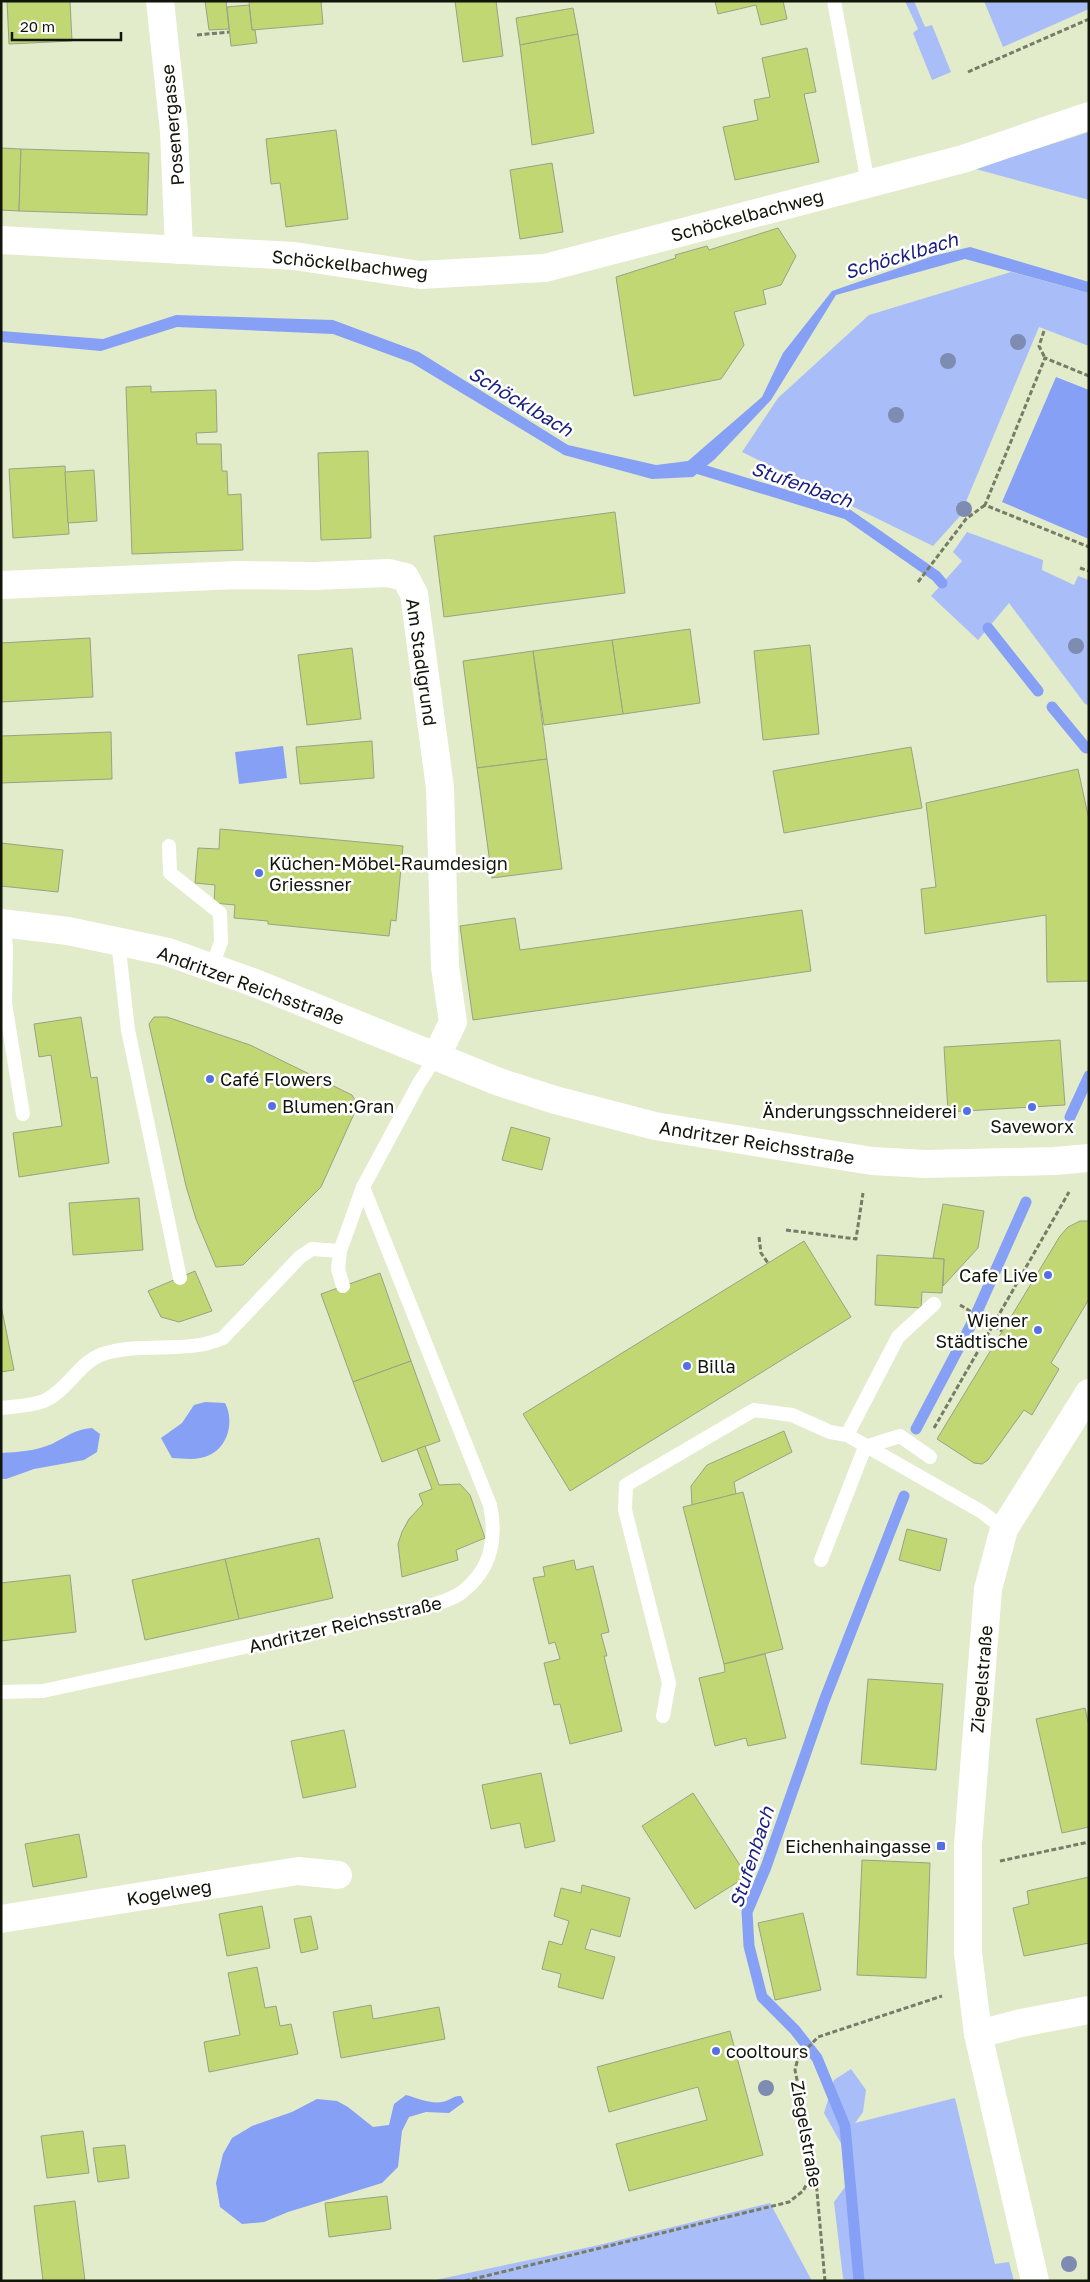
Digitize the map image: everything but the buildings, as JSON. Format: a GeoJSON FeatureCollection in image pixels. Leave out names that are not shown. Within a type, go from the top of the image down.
{"type":"FeatureCollection","features":[{"type":"Feature","properties":{"kind":"street","name":"Posenergasse"},"geometry":{"type":"LineString","coordinates":[[160,1],[174,131],[179,250]]}},
{"type":"Feature","properties":{"kind":"street","name":"Schöckelbachweg"},"geometry":{"type":"LineString","coordinates":[[1,240],[294,256],[420,275],[545,268],[770,210],[868,182],[963,159],[1089,116]]}},
{"type":"Feature","properties":{"kind":"street","name":"Am Stadlgrund"},"geometry":{"type":"LineString","coordinates":[[1,585],[238,575],[314,576],[388,573],[405,577],[414,594],[440,788],[445,967],[453,1022],[436,1057]]}},
{"type":"Feature","properties":{"kind":"street","name":"Andritzer Reichsstraße"},"geometry":{"type":"LineString","coordinates":[[2,923],[68,931],[168,952],[212,966],[508,1085],[655,1126],[872,1161],[926,1164],[1055,1161],[1089,1158]]}},
{"type":"Feature","properties":{"kind":"street","name":"Ziegelstraße"},"geometry":{"type":"LineString","coordinates":[[1035,2281],[978,2034],[972,1991],[968,1953],[967,1897],[971,1805],[988,1589],[1004,1529],[1089,1393]]}},
{"type":"Feature","properties":{"kind":"street","name":"Kogelweg"},"geometry":{"type":"LineString","coordinates":[[1,1919],[298,1871],[338,1875]]}},
{"type":"Feature","properties":{"kind":"street"},"geometry":{"type":"LineString","coordinates":[[978,2034],[1021,2023],[1089,2010]]}},
{"type":"Feature","properties":{"kind":"lane"},"geometry":{"type":"LineString","coordinates":[[834,1],[868,182]]}},
{"type":"Feature","properties":{"kind":"lane"},"geometry":{"type":"LineString","coordinates":[[169,846],[170,873],[220,913],[221,942],[212,966]]}},
{"type":"Feature","properties":{"kind":"lane"},"geometry":{"type":"LineString","coordinates":[[2,923],[6,950],[5,1003],[23,1114]]}},
{"type":"Feature","properties":{"kind":"lane"},"geometry":{"type":"LineString","coordinates":[[118,941],[128,1030],[180,1278]]}},
{"type":"Feature","properties":{"kind":"lane"},"geometry":{"type":"LineString","coordinates":[[343,1286],[338,1269],[340,1251],[363,1187],[415,1091],[436,1057]]}},
{"type":"Feature","properties":{"kind":"lane","name":"Andritzer Reichsstraße"},"geometry":{"type":"LineString","coordinates":[[1,1692],[43,1691],[448,1600],[460,1594],[478,1574],[487,1560],[493,1543],[494,1526],[490,1505],[363,1187]]}},
{"type":"Feature","properties":{"kind":"lane"},"geometry":{"type":"LineString","coordinates":[[1,1408],[46,1400],[60,1390],[87,1362],[105,1353],[127,1349],[192,1345],[223,1338],[300,1257],[312,1249],[340,1251]]}},
{"type":"Feature","properties":{"kind":"lane"},"geometry":{"type":"LineString","coordinates":[[847,1435],[898,1337],[934,1304]]}},
{"type":"Feature","properties":{"kind":"lane"},"geometry":{"type":"LineString","coordinates":[[663,1716],[670,1683],[625,1510],[626,1485],[754,1410],[792,1415],[830,1432],[847,1435],[865,1447],[982,1512],[1004,1529]]}},
{"type":"Feature","properties":{"kind":"lane"},"geometry":{"type":"LineString","coordinates":[[865,1447],[900,1436],[926,1453]]}},
{"type":"Feature","properties":{"kind":"lane"},"geometry":{"type":"LineString","coordinates":[[821,1560],[865,1447]]}},
{"type":"Feature","properties":{"kind":"path"},"geometry":{"type":"LineString","coordinates":[[968,72],[1089,19]]}},
{"type":"Feature","properties":{"kind":"path"},"geometry":{"type":"LineString","coordinates":[[1044,331],[1038,346],[1045,358],[1089,376]]}},
{"type":"Feature","properties":{"kind":"path"},"geometry":{"type":"LineString","coordinates":[[918,582],[966,519],[985,505],[1045,358]]}},
{"type":"Feature","properties":{"kind":"path"},"geometry":{"type":"LineString","coordinates":[[985,505],[1089,547]]}},
{"type":"Feature","properties":{"kind":"path"},"geometry":{"type":"LineString","coordinates":[[1080,568],[1089,571]]}},
{"type":"Feature","properties":{"kind":"path"},"geometry":{"type":"LineString","coordinates":[[786,1230],[856,1240],[864,1185]]}},
{"type":"Feature","properties":{"kind":"path"},"geometry":{"type":"LineString","coordinates":[[926,1453],[993,1325],[1071,1190]]}},
{"type":"Feature","properties":{"kind":"path"},"geometry":{"type":"LineString","coordinates":[[759,1237],[761,1253],[768,1263]]}},
{"type":"Feature","properties":{"kind":"path"},"geometry":{"type":"LineString","coordinates":[[968,1310],[1002,1331]]}},
{"type":"Feature","properties":{"kind":"path"},"geometry":{"type":"LineString","coordinates":[[992,1863],[1089,1842]]}},
{"type":"Feature","properties":{"kind":"path","name":"Ziegelstraße"},"geometry":{"type":"LineString","coordinates":[[825,2281],[815,2169],[795,2070],[798,2058],[818,2037],[947,1995],[972,1991]]}},
{"type":"Feature","properties":{"kind":"path"},"geometry":{"type":"LineString","coordinates":[[465,2281],[789,2202],[804,2191],[815,2169]]}},
{"type":"Feature","properties":{"kind":"shaded area"},"geometry":{"type":"Polygon","coordinates":[[[905,1],[914,1],[925,27],[932,25],[951,72],[932,80],[913,33],[918,29],[905,1]]]}},
{"type":"Feature","properties":{"kind":"shaded area"},"geometry":{"type":"Polygon","coordinates":[[[984,1],[1089,1],[1089,9],[1003,47],[984,1]]]}},
{"type":"Feature","properties":{"kind":"shaded area"},"geometry":{"type":"Polygon","coordinates":[[[1089,132],[1089,200],[972,168],[1021,154],[1089,132]]]}},
{"type":"Feature","properties":{"kind":"shaded area","name":"Schöcklbach"},"geometry":{"type":"Polygon","coordinates":[[[970,247],[1089,282],[1089,293],[965,259],[836,295],[771,400],[715,459],[693,477],[652,479],[564,455],[412,363],[333,334],[177,327],[101,351],[1,342],[1,331],[103,339],[176,315],[333,320],[419,352],[568,445],[656,465],[688,461],[762,397],[783,353],[832,291],[933,256],[970,247]]]}},
{"type":"Feature","properties":{"kind":"shaded area"},"geometry":{"type":"Polygon","coordinates":[[[1011,272],[1089,293],[1089,346],[1039,327],[960,516],[933,546],[742,452],[778,398],[869,315],[1011,272]]]}},
{"type":"Feature","properties":{"kind":"shaded area"},"geometry":{"type":"Polygon","coordinates":[[[1056,377],[1089,390],[1089,539],[1002,502],[1056,377]]]}},
{"type":"Feature","properties":{"kind":"shaded area"},"geometry":{"type":"Polygon","coordinates":[[[967,532],[1043,560],[1042,570],[1074,585],[1078,576],[1089,580],[1089,705],[1085,704],[1009,603],[978,640],[931,596],[962,561],[953,552],[967,532]]]}},
{"type":"Feature","properties":{"kind":"shaded area"},"geometry":{"type":"Polygon","coordinates":[[[283,746],[287,778],[239,784],[235,752],[283,746]]]}},
{"type":"Feature","properties":{"kind":"shaded area"},"geometry":{"type":"Polygon","coordinates":[[[205,1402],[225,1403],[228,1411],[229,1429],[222,1444],[216,1451],[200,1458],[172,1458],[161,1438],[182,1423],[194,1405],[205,1402]]]}},
{"type":"Feature","properties":{"kind":"shaded area"},"geometry":{"type":"Polygon","coordinates":[[[92,1428],[100,1434],[97,1452],[84,1460],[34,1469],[1,1479],[1,1453],[21,1452],[39,1448],[76,1432],[92,1428]]]}},
{"type":"Feature","properties":{"kind":"shaded area"},"geometry":{"type":"Polygon","coordinates":[[[851,2069],[866,2090],[863,2112],[855,2123],[955,2098],[995,2264],[1009,2262],[1014,2281],[845,2281],[843,2278],[834,2202],[845,2187],[842,2145],[824,2113],[834,2080],[851,2069]]]}},
{"type":"Feature","properties":{"kind":"shaded area"},"geometry":{"type":"Polygon","coordinates":[[[406,2095],[433,2102],[445,2101],[461,2096],[464,2102],[449,2113],[426,2112],[409,2117],[402,2131],[398,2167],[382,2183],[288,2212],[264,2222],[242,2224],[220,2207],[216,2183],[223,2154],[232,2138],[252,2126],[292,2112],[317,2099],[337,2101],[348,2107],[373,2127],[389,2125],[394,2104],[406,2095]]]}},
{"type":"Feature","properties":{"kind":"shaded area"},"geometry":{"type":"Polygon","coordinates":[[[770,2203],[812,2281],[431,2281],[599,2245],[770,2203]]]}},
{"type":"Feature","properties":{"kind":"waterway","name":"Stufenbach"},"geometry":{"type":"LineString","coordinates":[[693,467],[847,514],[936,576],[942,583]]}},
{"type":"Feature","properties":{"kind":"waterway","name":"Stufenbach"},"geometry":{"type":"LineString","coordinates":[[988,628],[1038,691]]}},
{"type":"Feature","properties":{"kind":"waterway","name":"Stufenbach"},"geometry":{"type":"LineString","coordinates":[[1052,707],[1086,748]]}},
{"type":"Feature","properties":{"kind":"waterway","name":"Stufenbach"},"geometry":{"type":"LineString","coordinates":[[1070,1117],[1089,1076]]}},
{"type":"Feature","properties":{"kind":"waterway","name":"Stufenbach"},"geometry":{"type":"LineString","coordinates":[[916,1429],[973,1321],[1026,1202]]}},
{"type":"Feature","properties":{"kind":"waterway","name":"Stufenbach"},"geometry":{"type":"LineString","coordinates":[[859,2281],[845,2126],[817,2058],[795,2030],[762,1997],[749,1946],[747,1912],[766,1867],[824,1701],[904,1496]]}},
{"type":"Feature","properties":{"kind":"place","name":"Küchen-Möbel-Raumdesign Griessner"},"geometry":{"type":"Point","coordinates":[259,873]}},
{"type":"Feature","properties":{"kind":"place","name":"Café Flowers"},"geometry":{"type":"Point","coordinates":[210,1079]}},
{"type":"Feature","properties":{"kind":"place","name":"Blumen:Gran"},"geometry":{"type":"Point","coordinates":[272,1106]}},
{"type":"Feature","properties":{"kind":"place","name":"Saveworx"},"geometry":{"type":"Point","coordinates":[1032,1107]}},
{"type":"Feature","properties":{"kind":"place","name":"Änderungsschneiderei"},"geometry":{"type":"Point","coordinates":[967,1111]}},
{"type":"Feature","properties":{"kind":"place","name":"Cafe Live"},"geometry":{"type":"Point","coordinates":[1048,1275]}},
{"type":"Feature","properties":{"kind":"place","name":"Wiener Städtische"},"geometry":{"type":"Point","coordinates":[1038,1330]}},
{"type":"Feature","properties":{"kind":"place","name":"Billa"},"geometry":{"type":"Point","coordinates":[687,1366]}},
{"type":"Feature","properties":{"kind":"place","name":"Eichenhaingasse"},"geometry":{"type":"Point","coordinates":[941,1846]}},
{"type":"Feature","properties":{"kind":"place","name":"cooltours"},"geometry":{"type":"Point","coordinates":[716,2051]}}]}
